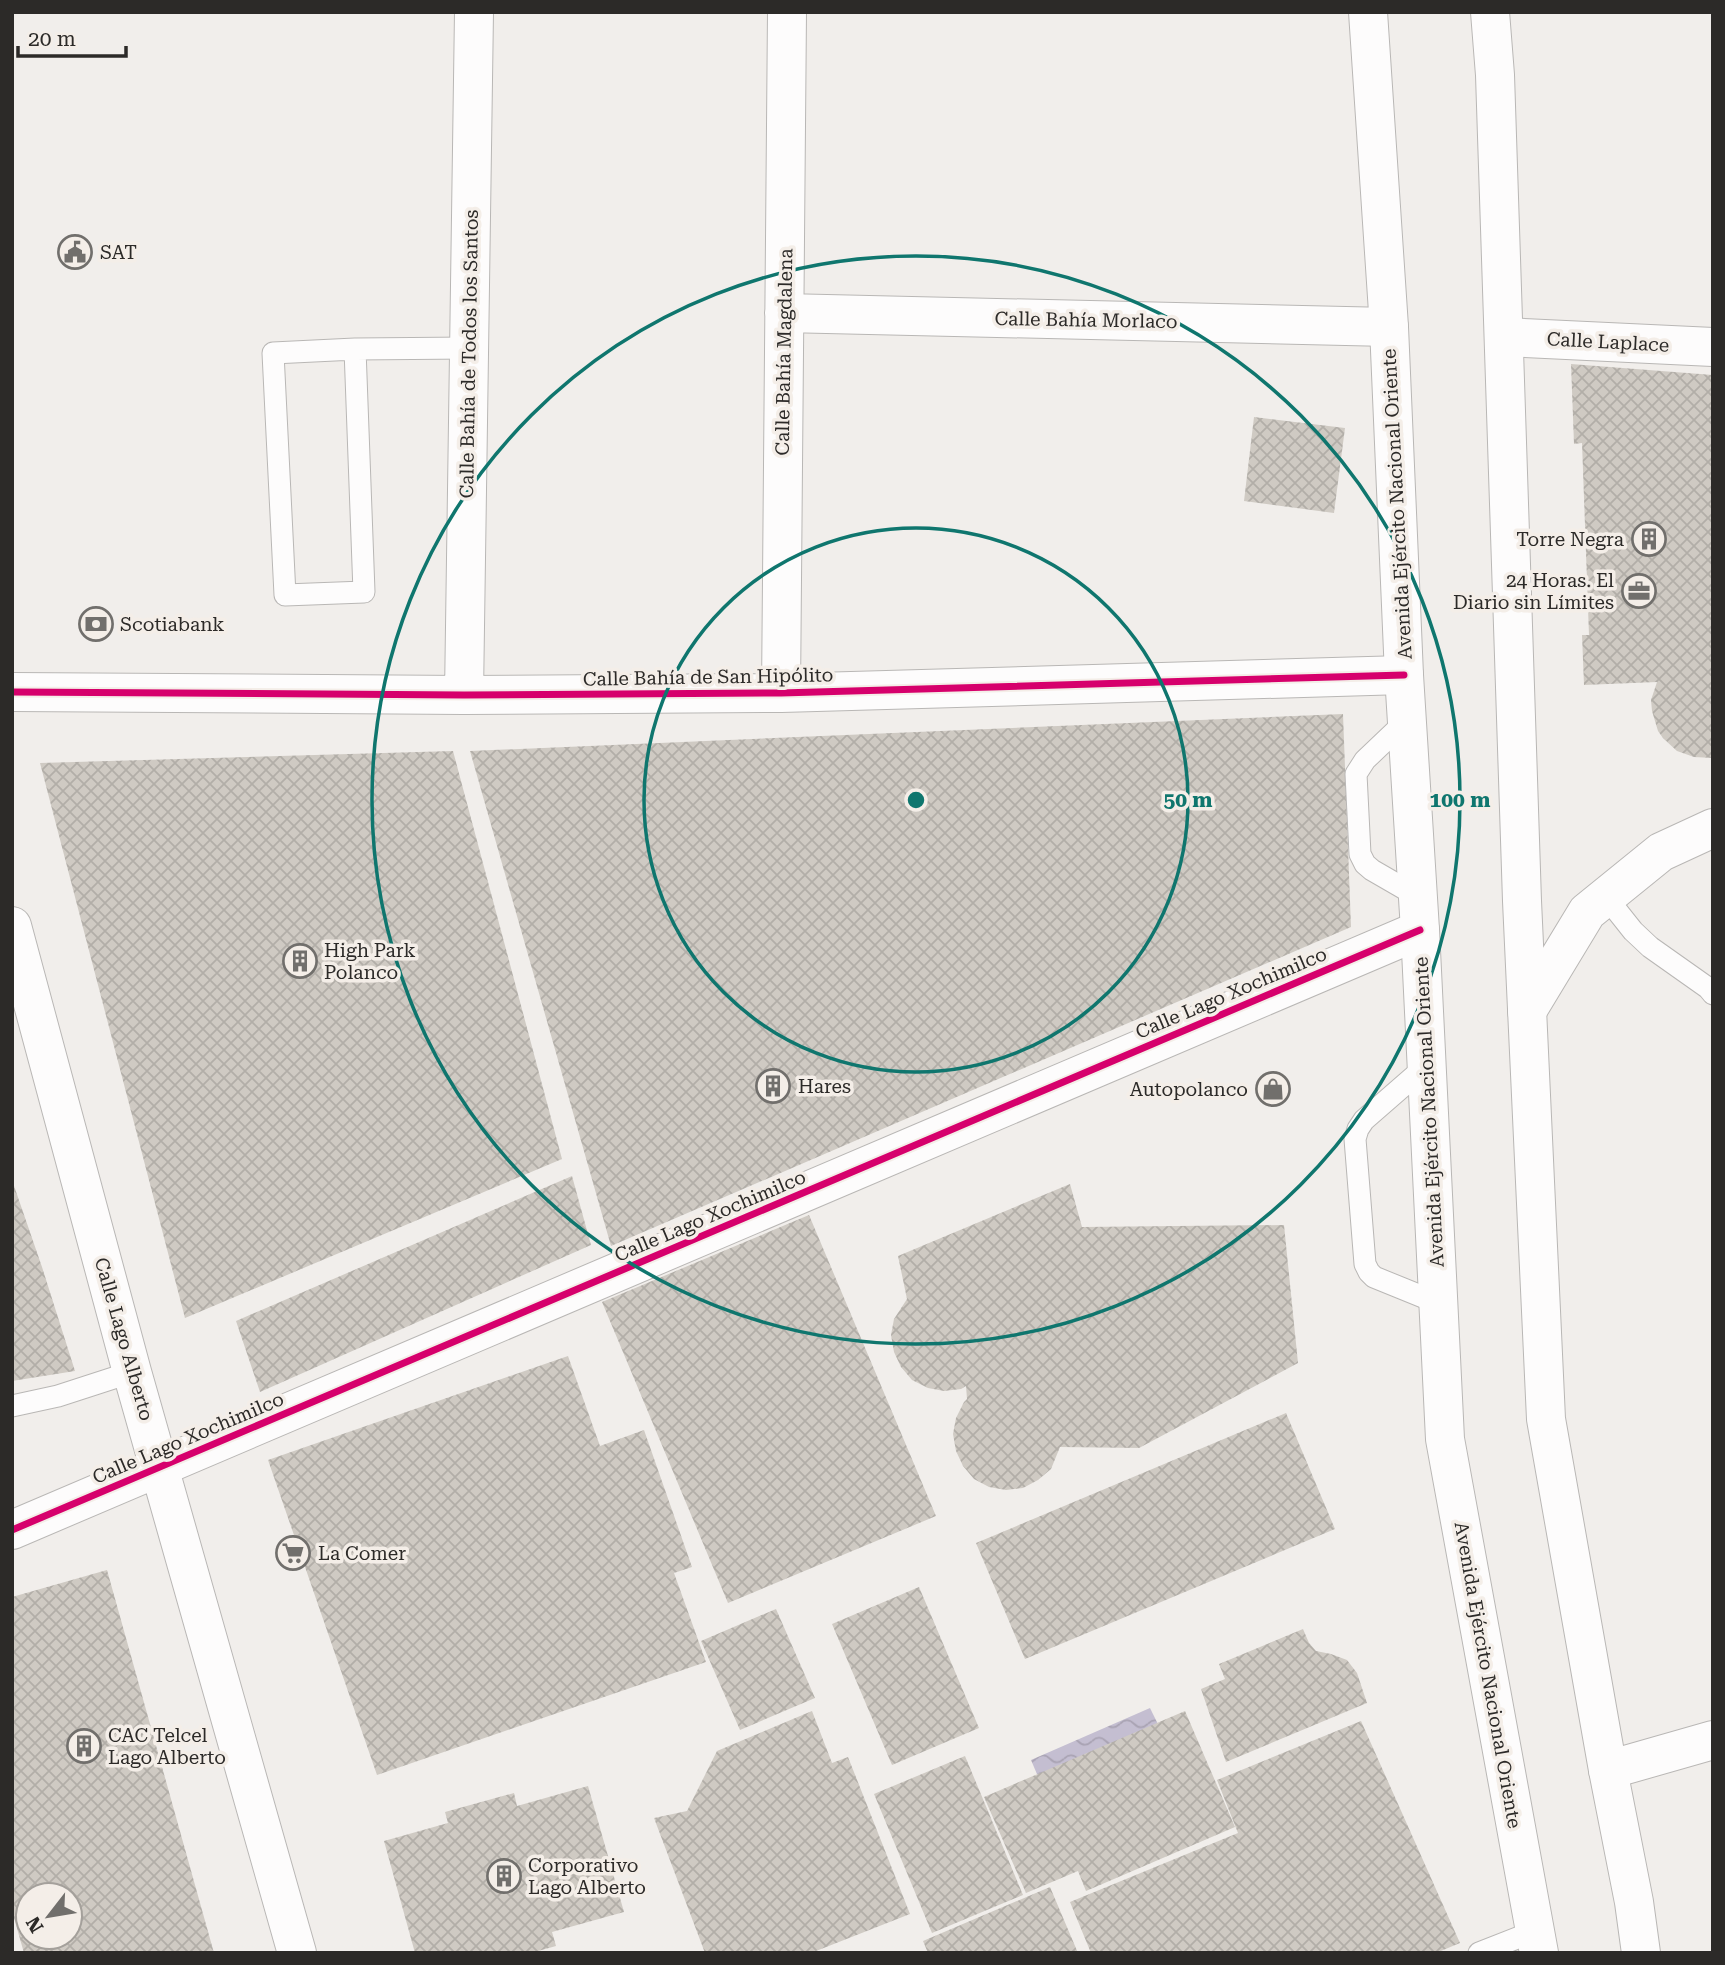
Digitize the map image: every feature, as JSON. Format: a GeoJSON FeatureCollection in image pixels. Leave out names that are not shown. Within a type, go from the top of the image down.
{"type":"FeatureCollection","features":[{"type":"Feature","properties":{"kind":"street","name":"Calle Bahía de Todos los Santos"},"geometry":{"type":"LineString","coordinates":[[464,695],[474,12]]}},
{"type":"Feature","properties":{"kind":"street","name":"Calle Bahía Magdalena"},"geometry":{"type":"LineString","coordinates":[[780,693],[787,12]]}},
{"type":"Feature","properties":{"kind":"street","name":"Avenida Ejército Nacional Oriente"},"geometry":{"type":"LineString","coordinates":[[1368,12],[1389,327],[1404,675],[1445,1439],[1537,1942]]}},
{"type":"Feature","properties":{"kind":"street"},"geometry":{"type":"LineString","coordinates":[[1490,12],[1495,75],[1521,888],[1546,1419],[1641,1953]]}},
{"type":"Feature","properties":{"kind":"street","name":"Calle Bahía Morlaco"},"geometry":{"type":"LineString","coordinates":[[784,313],[1389,327]]}},
{"type":"Feature","properties":{"kind":"street","name":"Calle Laplace"},"geometry":{"type":"LineString","coordinates":[[1504,337],[1713,348]]}},
{"type":"Feature","properties":{"kind":"street","name":"Calle Bahía de San Hipólito"},"geometry":{"type":"LineString","coordinates":[[12,692],[464,695],[780,693],[1404,675]]}},
{"type":"Feature","properties":{"kind":"street"},"geometry":{"type":"LineString","coordinates":[[1527,1012],[1587,912],[1661,852],[1713,828]]}},
{"type":"Feature","properties":{"kind":"street","name":"Calle Lago Xochimilco"},"geometry":{"type":"LineString","coordinates":[[12,1530],[1418,913]]}},
{"type":"Feature","properties":{"kind":"street","name":"Calle Lago Alberto"},"geometry":{"type":"LineString","coordinates":[[12,926],[132,1372],[297,1953]]}},
{"type":"Feature","properties":{"kind":"street"},"geometry":{"type":"LineString","coordinates":[[1608,1770],[1713,1740]]}},
{"type":"Feature","properties":{"kind":"street"},"geometry":{"type":"LineString","coordinates":[[1634,1902],[1668,1953]]}},
{"type":"Feature","properties":{"kind":"lane"},"geometry":{"type":"LineString","coordinates":[[355,349],[364,592],[285,595],[273,353],[355,349],[469,348]]}},
{"type":"Feature","properties":{"kind":"lane"},"geometry":{"type":"LineString","coordinates":[[1407,720],[1365,760],[1356,774],[1360,854],[1365,864],[1418,913]]}},
{"type":"Feature","properties":{"kind":"lane"},"geometry":{"type":"LineString","coordinates":[[1606,897],[1633,931],[1650,947],[1713,994]]}},
{"type":"Feature","properties":{"kind":"lane"},"geometry":{"type":"LineString","coordinates":[[1426,1066],[1364,1121],[1358,1129],[1356,1139],[1365,1264],[1368,1272],[1374,1277],[1438,1303]]}},
{"type":"Feature","properties":{"kind":"lane"},"geometry":{"type":"LineString","coordinates":[[12,1406],[58,1396],[132,1372]]}},
{"type":"Feature","properties":{"kind":"lane"},"geometry":{"type":"LineString","coordinates":[[1479,1953],[1537,1942]]}},
{"type":"Feature","properties":{"kind":"water"},"geometry":{"type":"Polygon","coordinates":[[[1150,1708],[1179,1767],[1056,1819],[1031,1760],[1150,1708]]]}},
{"type":"Feature","properties":{"kind":"building","name":"Torre Negra"},"geometry":{"type":"Polygon","coordinates":[[[1571,364],[1713,375],[1713,758],[1694,757],[1677,751],[1663,738],[1652,711],[1651,700],[1657,682],[1584,685],[1582,635],[1589,635],[1582,443],[1574,444],[1571,364]]]}},
{"type":"Feature","properties":{"kind":"building"},"geometry":{"type":"Polygon","coordinates":[[[1254,417],[1345,428],[1334,513],[1244,501],[1254,417]]]}},
{"type":"Feature","properties":{"kind":"building","name":"Hares"},"geometry":{"type":"Polygon","coordinates":[[[1343,714],[1351,927],[611,1246],[470,751],[1343,714]]]}},
{"type":"Feature","properties":{"kind":"building","name":"High Park Polanco"},"geometry":{"type":"Polygon","coordinates":[[[453,751],[562,1159],[185,1318],[40,763],[453,751]]]}},
{"type":"Feature","properties":{"kind":"building"},"geometry":{"type":"Polygon","coordinates":[[[572,1176],[591,1245],[260,1392],[236,1321],[572,1176]]]}},
{"type":"Feature","properties":{"kind":"building"},"geometry":{"type":"Polygon","coordinates":[[[12,1180],[42,1267],[75,1371],[12,1381],[12,1180]]]}},
{"type":"Feature","properties":{"kind":"building"},"geometry":{"type":"Polygon","coordinates":[[[1070,1184],[1082,1227],[1284,1225],[1298,1363],[1139,1448],[1060,1447],[1051,1469],[1038,1480],[1023,1488],[1006,1490],[989,1487],[974,1479],[963,1466],[956,1451],[953,1434],[956,1418],[967,1399],[966,1386],[944,1391],[928,1388],[912,1380],[901,1367],[894,1352],[891,1335],[894,1319],[907,1299],[898,1256],[1070,1184]]]}},
{"type":"Feature","properties":{"kind":"building"},"geometry":{"type":"Polygon","coordinates":[[[809,1215],[936,1516],[728,1603],[602,1302],[809,1215]]]}},
{"type":"Feature","properties":{"kind":"building"},"geometry":{"type":"Polygon","coordinates":[[[568,1356],[600,1446],[644,1430],[692,1567],[674,1573],[706,1662],[377,1775],[268,1460],[568,1356]]]}},
{"type":"Feature","properties":{"kind":"building"},"geometry":{"type":"Polygon","coordinates":[[[1286,1413],[1335,1529],[1025,1659],[976,1543],[1286,1413]]]}},
{"type":"Feature","properties":{"kind":"building","name":"CAC Telcel Lago Alberto"},"geometry":{"type":"Polygon","coordinates":[[[107,1570],[214,1953],[24,1953],[84,1951],[84,1881],[14,1881],[14,1918],[12,1597],[107,1570]]]}},
{"type":"Feature","properties":{"kind":"building"},"geometry":{"type":"Polygon","coordinates":[[[919,1587],[979,1728],[892,1765],[832,1624],[919,1587]]]}},
{"type":"Feature","properties":{"kind":"building"},"geometry":{"type":"Polygon","coordinates":[[[776,1609],[815,1698],[740,1730],[701,1641],[776,1609]]]}},
{"type":"Feature","properties":{"kind":"building"},"geometry":{"type":"Polygon","coordinates":[[[1303,1629],[1316,1651],[1347,1660],[1357,1673],[1367,1703],[1226,1762],[1201,1689],[1225,1679],[1219,1664],[1303,1629]]]}},
{"type":"Feature","properties":{"kind":"building"},"geometry":{"type":"Polygon","coordinates":[[[812,1711],[832,1763],[848,1757],[910,1914],[811,1953],[705,1953],[654,1818],[687,1811],[717,1751],[812,1711]]]}},
{"type":"Feature","properties":{"kind":"building"},"geometry":{"type":"Polygon","coordinates":[[[1185,1711],[1235,1827],[1086,1891],[1078,1871],[1026,1893],[984,1797],[1185,1711]]]}},
{"type":"Feature","properties":{"kind":"building"},"geometry":{"type":"Polygon","coordinates":[[[1361,1721],[1460,1943],[1436,1953],[1091,1953],[1070,1902],[1238,1833],[1217,1780],[1361,1721]]]}},
{"type":"Feature","properties":{"kind":"building"},"geometry":{"type":"Polygon","coordinates":[[[965,1756],[1023,1895],[932,1933],[874,1794],[965,1756]]]}},
{"type":"Feature","properties":{"kind":"building","name":"Corporativo Lago Alberto"},"geometry":{"type":"Polygon","coordinates":[[[588,1786],[624,1912],[552,1932],[556,1946],[531,1953],[415,1953],[384,1841],[448,1823],[445,1812],[514,1793],[517,1806],[588,1786]]]}},
{"type":"Feature","properties":{"kind":"building"},"geometry":{"type":"Polygon","coordinates":[[[1050,1887],[1078,1953],[928,1953],[923,1941],[1050,1887]]]}},
{"type":"Feature","properties":{"kind":"cycle path"},"geometry":{"type":"LineString","coordinates":[[12,692],[464,695],[781,693],[1404,675]]}},
{"type":"Feature","properties":{"kind":"cycle path"},"geometry":{"type":"LineString","coordinates":[[12,1530],[1420,930]]}},
{"type":"Feature","properties":{"kind":"place","name":"SAT"},"geometry":{"type":"Point","coordinates":[75,252]}},
{"type":"Feature","properties":{"kind":"place","name":"Torre Negra"},"geometry":{"type":"Point","coordinates":[1649,539]}},
{"type":"Feature","properties":{"kind":"place","name":"24 Horas. El Diario sin Límites"},"geometry":{"type":"Point","coordinates":[1639,591]}},
{"type":"Feature","properties":{"kind":"place","name":"Scotiabank"},"geometry":{"type":"Point","coordinates":[96,624]}},
{"type":"Feature","properties":{"kind":"place","name":"High Park Polanco"},"geometry":{"type":"Point","coordinates":[300,961]}},
{"type":"Feature","properties":{"kind":"place","name":"Hares"},"geometry":{"type":"Point","coordinates":[773,1086]}},
{"type":"Feature","properties":{"kind":"place","name":"Autopolanco"},"geometry":{"type":"Point","coordinates":[1273,1089]}},
{"type":"Feature","properties":{"kind":"place","name":"La Comer"},"geometry":{"type":"Point","coordinates":[293,1553]}},
{"type":"Feature","properties":{"kind":"place","name":"CAC Telcel Lago Alberto"},"geometry":{"type":"Point","coordinates":[84,1746]}},
{"type":"Feature","properties":{"kind":"place","name":"Corporativo Lago Alberto"},"geometry":{"type":"Point","coordinates":[504,1876]}}]}
